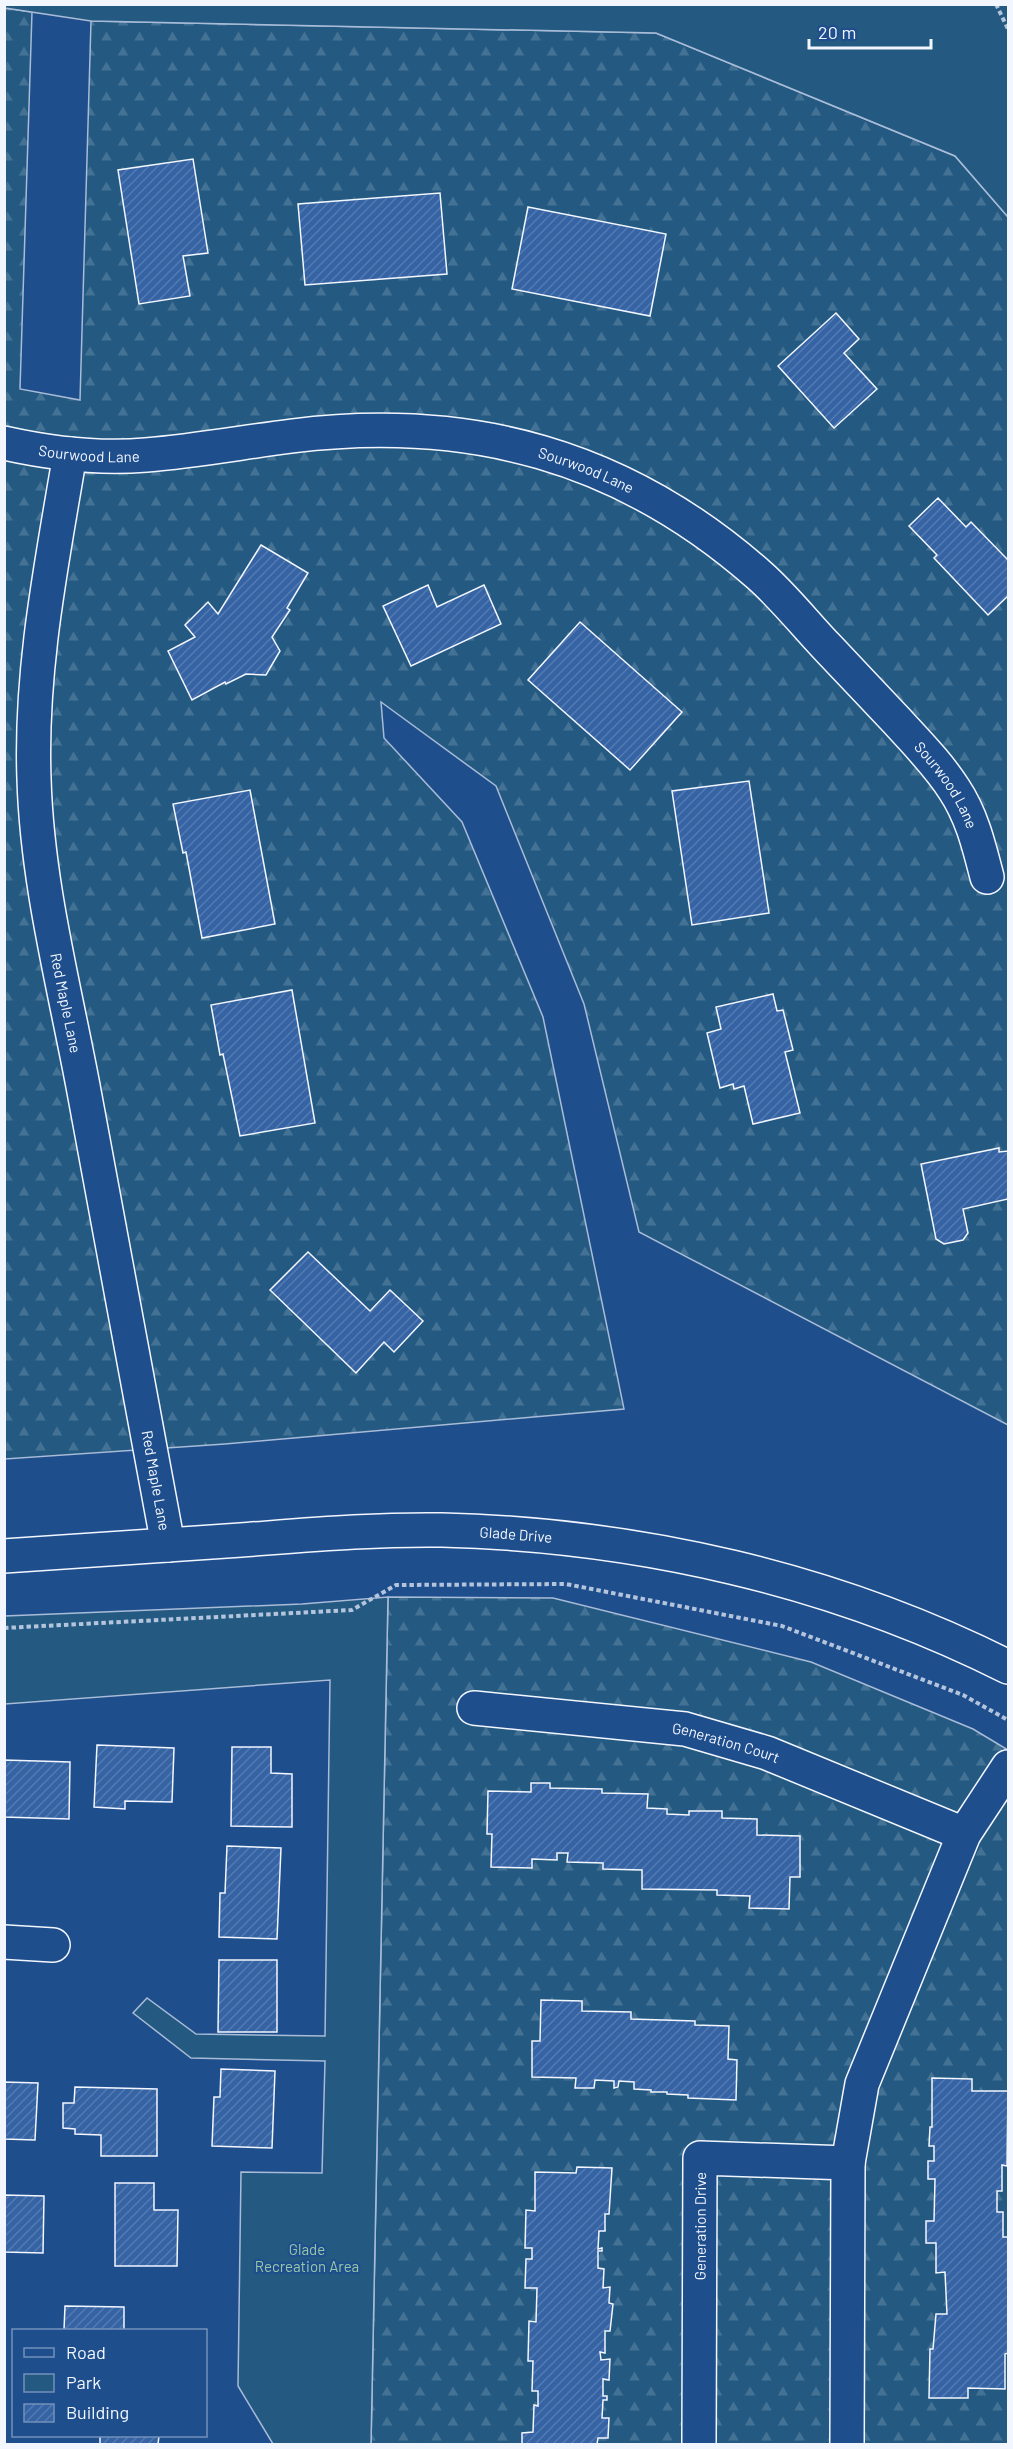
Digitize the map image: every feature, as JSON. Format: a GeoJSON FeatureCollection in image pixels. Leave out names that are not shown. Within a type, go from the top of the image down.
{"type":"FeatureCollection","features":[{"type":"Feature","properties":{"kind":"street","name":"Sourwood Lane"},"geometry":{"type":"LineString","coordinates":[[4,443],[70,454],[143,456],[294,435],[363,429],[431,431],[510,443],[577,464],[643,493],[705,531],[761,576],[927,753],[955,790],[976,833],[987,877]]}},
{"type":"Feature","properties":{"kind":"street","name":"Red Maple Lane"},"geometry":{"type":"LineString","coordinates":[[70,454],[39,640],[35,683],[34,780],[43,876],[127,1314],[168,1545]]}},
{"type":"Feature","properties":{"kind":"street","name":"Glade Drive"},"geometry":{"type":"LineString","coordinates":[[4,1556],[342,1532],[441,1530],[549,1536],[663,1551],[769,1576],[884,1613],[1008,1667]]}},
{"type":"Feature","properties":{"kind":"street","name":"Generation Court"},"geometry":{"type":"LineString","coordinates":[[474,1708],[685,1729],[767,1753],[964,1834]]}},
{"type":"Feature","properties":{"kind":"street"},"geometry":{"type":"LineString","coordinates":[[847,2445],[848,2163],[862,2084],[964,1834],[1008,1767]]}},
{"type":"Feature","properties":{"kind":"street"},"geometry":{"type":"LineString","coordinates":[[4,1942],[52,1945]]}},
{"type":"Feature","properties":{"kind":"street","name":"Generation Drive"},"geometry":{"type":"LineString","coordinates":[[699,2445],[700,2158],[848,2163]]}},
{"type":"Feature","properties":{"kind":"path"},"geometry":{"type":"LineString","coordinates":[[996,4],[1008,29]]}},
{"type":"Feature","properties":{"kind":"path"},"geometry":{"type":"LineString","coordinates":[[4,1628],[352,1610],[396,1584],[566,1584],[782,1626],[963,1695],[1008,1720]]}},
{"type":"Feature","properties":{"kind":"green space"},"geometry":{"type":"Polygon","coordinates":[[[5,4],[1008,5],[1008,217],[955,156],[656,33],[91,21],[5,8],[5,4]]]}},
{"type":"Feature","properties":{"kind":"green space"},"geometry":{"type":"Polygon","coordinates":[[[5,8],[32,12],[20,389],[80,400],[91,21],[656,33],[955,156],[1008,217],[1008,1425],[639,1232],[584,1004],[496,786],[381,702],[384,738],[462,822],[543,1017],[624,1409],[225,1444],[5,1459],[5,8]]]}},
{"type":"Feature","properties":{"kind":"green space"},"geometry":{"type":"Polygon","coordinates":[[[388,1597],[553,1598],[811,1662],[973,1729],[1008,1750],[1008,2444],[371,2444],[388,1597]]]}},
{"type":"Feature","properties":{"kind":"green space","name":"Glade Recreation Area"},"geometry":{"type":"Polygon","coordinates":[[[388,1597],[371,2444],[273,2444],[238,2386],[241,2172],[322,2173],[325,2061],[191,2058],[133,2013],[147,1998],[196,2034],[325,2036],[330,1680],[5,1704],[5,1616],[302,1604],[388,1597]]]}},
{"type":"Feature","properties":{"kind":"building"},"geometry":{"type":"Polygon","coordinates":[[[193,159],[208,253],[183,256],[190,296],[139,304],[118,170],[193,159]]]}},
{"type":"Feature","properties":{"kind":"building"},"geometry":{"type":"Polygon","coordinates":[[[440,193],[447,274],[305,285],[298,204],[440,193]]]}},
{"type":"Feature","properties":{"kind":"building"},"geometry":{"type":"Polygon","coordinates":[[[528,207],[666,234],[650,316],[512,289],[528,207]]]}},
{"type":"Feature","properties":{"kind":"building"},"geometry":{"type":"Polygon","coordinates":[[[836,313],[859,339],[844,353],[877,389],[834,428],[778,366],[836,313]]]}},
{"type":"Feature","properties":{"kind":"building"},"geometry":{"type":"Polygon","coordinates":[[[938,498],[966,527],[971,522],[1008,560],[1008,596],[988,615],[934,558],[937,555],[909,526],[938,498]]]}},
{"type":"Feature","properties":{"kind":"building"},"geometry":{"type":"Polygon","coordinates":[[[261,545],[308,573],[287,608],[290,610],[272,637],[280,651],[266,675],[246,674],[226,684],[225,682],[192,700],[168,651],[195,637],[185,625],[208,602],[218,614],[261,545]]]}},
{"type":"Feature","properties":{"kind":"building"},"geometry":{"type":"Polygon","coordinates":[[[428,585],[437,607],[484,585],[501,624],[411,666],[383,606],[428,585]]]}},
{"type":"Feature","properties":{"kind":"building"},"geometry":{"type":"Polygon","coordinates":[[[580,622],[682,712],[630,770],[528,680],[580,622]]]}},
{"type":"Feature","properties":{"kind":"building"},"geometry":{"type":"Polygon","coordinates":[[[749,781],[769,913],[692,925],[672,791],[749,781]]]}},
{"type":"Feature","properties":{"kind":"building"},"geometry":{"type":"Polygon","coordinates":[[[250,790],[275,924],[202,938],[186,852],[183,853],[173,804],[250,790]]]}},
{"type":"Feature","properties":{"kind":"building"},"geometry":{"type":"Polygon","coordinates":[[[292,990],[315,1123],[240,1136],[223,1054],[220,1055],[211,1005],[292,990]]]}},
{"type":"Feature","properties":{"kind":"building"},"geometry":{"type":"Polygon","coordinates":[[[773,994],[777,1011],[783,1010],[793,1050],[785,1052],[800,1113],[753,1124],[744,1086],[734,1089],[733,1084],[720,1088],[707,1033],[721,1029],[716,1007],[773,994]]]}},
{"type":"Feature","properties":{"kind":"building"},"geometry":{"type":"Polygon","coordinates":[[[999,1148],[999,1152],[1008,1151],[1008,1199],[963,1209],[968,1233],[963,1240],[944,1244],[936,1239],[921,1164],[999,1148]]]}},
{"type":"Feature","properties":{"kind":"building"},"geometry":{"type":"Polygon","coordinates":[[[308,1252],[370,1311],[390,1290],[423,1321],[394,1352],[384,1342],[356,1373],[270,1290],[308,1252]]]}},
{"type":"Feature","properties":{"kind":"building"},"geometry":{"type":"Polygon","coordinates":[[[97,1745],[174,1748],[172,1802],[125,1801],[125,1809],[94,1807],[97,1745]]]}},
{"type":"Feature","properties":{"kind":"building"},"geometry":{"type":"Polygon","coordinates":[[[232,1747],[271,1747],[271,1773],[292,1774],[292,1827],[231,1826],[232,1747]]]}},
{"type":"Feature","properties":{"kind":"building"},"geometry":{"type":"Polygon","coordinates":[[[4,1760],[70,1762],[69,1819],[4,1817],[4,1760]]]}},
{"type":"Feature","properties":{"kind":"building"},"geometry":{"type":"Polygon","coordinates":[[[531,1783],[550,1783],[550,1788],[602,1789],[602,1793],[648,1794],[647,1808],[667,1809],[667,1814],[689,1815],[689,1811],[722,1811],[722,1818],[757,1819],[757,1835],[800,1836],[800,1877],[790,1877],[789,1909],[749,1908],[750,1896],[717,1895],[717,1890],[642,1889],[642,1870],[603,1869],[603,1863],[567,1862],[568,1853],[557,1853],[557,1860],[532,1859],[532,1868],[491,1867],[492,1834],[487,1834],[488,1791],[531,1792],[531,1783]]]}},
{"type":"Feature","properties":{"kind":"building"},"geometry":{"type":"Polygon","coordinates":[[[227,1846],[281,1848],[277,1939],[219,1937],[220,1893],[225,1893],[227,1846]]]}},
{"type":"Feature","properties":{"kind":"building"},"geometry":{"type":"Polygon","coordinates":[[[219,1960],[277,1960],[277,2032],[218,2032],[219,1960]]]}},
{"type":"Feature","properties":{"kind":"building"},"geometry":{"type":"Polygon","coordinates":[[[541,2000],[582,2001],[582,2011],[631,2012],[631,2019],[695,2021],[695,2025],[729,2026],[728,2059],[737,2060],[736,2100],[688,2098],[688,2095],[634,2089],[634,2082],[619,2081],[618,2087],[614,2088],[614,2081],[595,2080],[594,2088],[575,2088],[576,2078],[532,2077],[532,2041],[540,2041],[541,2000]]]}},
{"type":"Feature","properties":{"kind":"building"},"geometry":{"type":"Polygon","coordinates":[[[221,2069],[275,2071],[272,2148],[212,2146],[214,2097],[220,2097],[221,2069]]]}},
{"type":"Feature","properties":{"kind":"building"},"geometry":{"type":"Polygon","coordinates":[[[932,2078],[972,2079],[972,2091],[1008,2091],[1007,2166],[1002,2165],[1002,2191],[997,2191],[997,2212],[1003,2212],[1003,2237],[1008,2237],[1008,2353],[1005,2354],[1005,2389],[968,2388],[968,2398],[929,2398],[930,2349],[933,2349],[936,2314],[947,2314],[945,2272],[936,2273],[936,2243],[926,2243],[926,2221],[934,2221],[935,2179],[928,2179],[928,2161],[934,2161],[934,2146],[929,2146],[930,2127],[932,2127],[932,2078]]]}},
{"type":"Feature","properties":{"kind":"building"},"geometry":{"type":"Polygon","coordinates":[[[4,2082],[38,2083],[35,2140],[4,2139],[4,2082]]]}},
{"type":"Feature","properties":{"kind":"building"},"geometry":{"type":"Polygon","coordinates":[[[75,2087],[157,2089],[157,2156],[101,2156],[101,2135],[75,2134],[75,2129],[63,2128],[63,2103],[74,2103],[75,2087]]]}},
{"type":"Feature","properties":{"kind":"building"},"geometry":{"type":"Polygon","coordinates":[[[577,2167],[612,2168],[609,2214],[605,2214],[605,2231],[599,2231],[598,2249],[602,2248],[602,2251],[598,2251],[598,2268],[604,2269],[603,2288],[610,2287],[609,2303],[613,2304],[610,2331],[605,2331],[605,2353],[600,2352],[601,2360],[610,2359],[609,2380],[603,2379],[603,2396],[607,2396],[607,2400],[603,2400],[602,2418],[609,2418],[608,2438],[598,2438],[597,2444],[522,2444],[522,2433],[533,2432],[534,2405],[538,2406],[538,2391],[532,2391],[533,2361],[528,2361],[529,2321],[536,2322],[537,2288],[525,2288],[526,2259],[532,2259],[532,2248],[525,2248],[526,2210],[535,2211],[535,2172],[576,2173],[577,2167]]]}},
{"type":"Feature","properties":{"kind":"building"},"geometry":{"type":"Polygon","coordinates":[[[115,2183],[154,2183],[154,2210],[178,2210],[177,2266],[115,2266],[115,2183]]]}},
{"type":"Feature","properties":{"kind":"building"},"geometry":{"type":"Polygon","coordinates":[[[4,2195],[44,2196],[43,2253],[4,2252],[4,2195]]]}},
{"type":"Feature","properties":{"kind":"building"},"geometry":{"type":"Polygon","coordinates":[[[65,2306],[124,2307],[124,2329],[64,2329],[65,2306]]]}},
{"type":"Feature","properties":{"kind":"building"},"geometry":{"type":"Polygon","coordinates":[[[100,2437],[159,2437],[158,2444],[100,2444],[100,2437]]]}}]}
